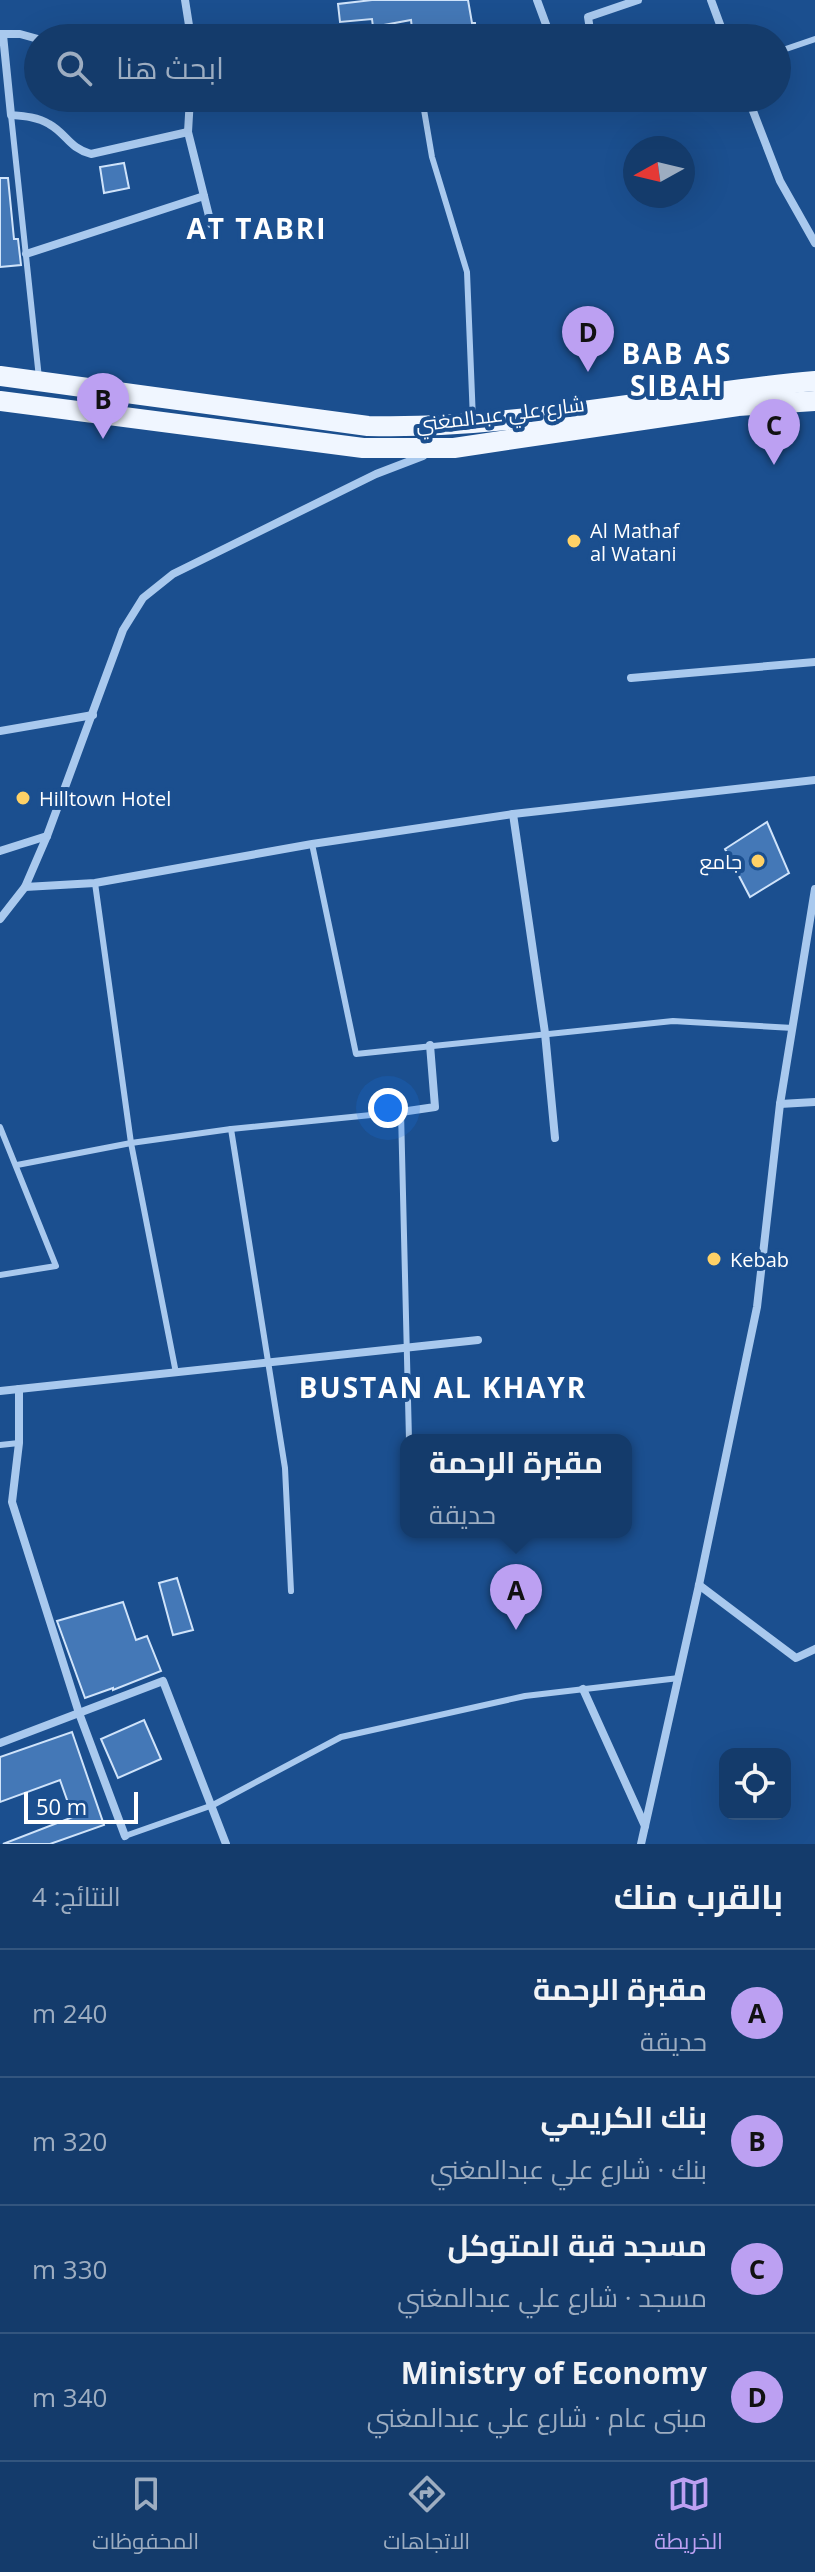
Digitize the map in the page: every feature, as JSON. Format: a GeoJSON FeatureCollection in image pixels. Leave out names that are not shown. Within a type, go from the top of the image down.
{"type":"FeatureCollection","features":[{"type":"Feature","properties":{"kind":"main road","name":"شارع علي عبدالمغني"},"geometry":{"type":"LineString","coordinates":[[0,376],[368,426],[426,428],[738,387],[815,381]]}},
{"type":"Feature","properties":{"kind":"main road","name":"شارع علي عبدالمغني"},"geometry":{"type":"LineString","coordinates":[[0,401],[363,448],[443,449],[738,406],[815,401]]}},
{"type":"Feature","properties":{"kind":"main road"},"geometry":{"type":"LineString","coordinates":[[363,448],[368,426]]}},
{"type":"Feature","properties":{"kind":"street"},"geometry":{"type":"LineString","coordinates":[[185,0],[189,24]]}},
{"type":"Feature","properties":{"kind":"street"},"geometry":{"type":"LineString","coordinates":[[537,0],[546,24]]}},
{"type":"Feature","properties":{"kind":"street"},"geometry":{"type":"LineString","coordinates":[[589,24],[588,17],[638,0]]}},
{"type":"Feature","properties":{"kind":"street"},"geometry":{"type":"LineString","coordinates":[[711,0],[720,24]]}},
{"type":"Feature","properties":{"kind":"street"},"geometry":{"type":"LineString","coordinates":[[24,35],[2,34],[11,115],[49,123],[79,151],[91,154],[188,132]]}},
{"type":"Feature","properties":{"kind":"street"},"geometry":{"type":"LineString","coordinates":[[189,112],[188,132],[211,224]]}},
{"type":"Feature","properties":{"kind":"street"},"geometry":{"type":"LineString","coordinates":[[753,112],[780,181],[815,243]]}},
{"type":"Feature","properties":{"kind":"street"},"geometry":{"type":"LineString","coordinates":[[26,254],[204,196]]}},
{"type":"Feature","properties":{"kind":"street"},"geometry":{"type":"LineString","coordinates":[[0,919],[25,887],[128,619],[143,598],[162,580],[376,474],[443,449]]}},
{"type":"Feature","properties":{"kind":"street"},"geometry":{"type":"LineString","coordinates":[[631,678],[815,662]]}},
{"type":"Feature","properties":{"kind":"street"},"geometry":{"type":"LineString","coordinates":[[0,731],[93,715]]}},
{"type":"Feature","properties":{"kind":"street"},"geometry":{"type":"LineString","coordinates":[[25,887],[95,883],[312,844],[513,814],[815,780]]}},
{"type":"Feature","properties":{"kind":"street"},"geometry":{"type":"LineString","coordinates":[[513,814],[545,1033],[555,1138]]}},
{"type":"Feature","properties":{"kind":"street"},"geometry":{"type":"LineString","coordinates":[[0,851],[47,836]]}},
{"type":"Feature","properties":{"kind":"street"},"geometry":{"type":"LineString","coordinates":[[641,1844],[757,1307],[780,1104],[815,889]]}},
{"type":"Feature","properties":{"kind":"street"},"geometry":{"type":"LineString","coordinates":[[401,1112],[435,1107],[430,1045]]}},
{"type":"Feature","properties":{"kind":"street"},"geometry":{"type":"LineString","coordinates":[[780,1104],[815,1102]]}},
{"type":"Feature","properties":{"kind":"street"},"geometry":{"type":"LineString","coordinates":[[0,1391],[478,1340]]}},
{"type":"Feature","properties":{"kind":"street"},"geometry":{"type":"LineString","coordinates":[[19,1389],[19,1443],[12,1502],[79,1713],[125,1836]]}},
{"type":"Feature","properties":{"kind":"street"},"geometry":{"type":"LineString","coordinates":[[0,1504],[12,1502]]}},
{"type":"Feature","properties":{"kind":"street"},"geometry":{"type":"LineString","coordinates":[[699,1585],[796,1658],[815,1649]]}},
{"type":"Feature","properties":{"kind":"street"},"geometry":{"type":"LineString","coordinates":[[0,1743],[163,1681],[226,1844]]}},
{"type":"Feature","properties":{"kind":"street"},"geometry":{"type":"LineString","coordinates":[[583,1689],[645,1826]]}},
{"type":"Feature","properties":{"kind":"lane"},"geometry":{"type":"LineString","coordinates":[[791,47],[815,39]]}},
{"type":"Feature","properties":{"kind":"lane"},"geometry":{"type":"LineString","coordinates":[[424,112],[432,157],[467,272],[473,424]]}},
{"type":"Feature","properties":{"kind":"lane"},"geometry":{"type":"LineString","coordinates":[[11,115],[40,382]]}},
{"type":"Feature","properties":{"kind":"lane"},"geometry":{"type":"LineString","coordinates":[[312,844],[356,1054],[673,1021],[793,1028]]}},
{"type":"Feature","properties":{"kind":"lane"},"geometry":{"type":"LineString","coordinates":[[95,883],[131,1143],[176,1373]]}},
{"type":"Feature","properties":{"kind":"lane"},"geometry":{"type":"LineString","coordinates":[[17,1165],[131,1143],[231,1129],[401,1112],[409,1434]]}},
{"type":"Feature","properties":{"kind":"lane"},"geometry":{"type":"LineString","coordinates":[[0,1127],[56,1266],[0,1275]]}},
{"type":"Feature","properties":{"kind":"lane"},"geometry":{"type":"LineString","coordinates":[[231,1129],[285,1468],[291,1591]]}},
{"type":"Feature","properties":{"kind":"lane"},"geometry":{"type":"LineString","coordinates":[[0,1445],[19,1443]]}},
{"type":"Feature","properties":{"kind":"lane"},"geometry":{"type":"LineString","coordinates":[[125,1836],[213,1805],[341,1737],[525,1696],[679,1678]]}},
{"type":"Feature","properties":{"kind":"building"},"geometry":{"type":"Polygon","coordinates":[[[372,0],[468,0],[472,23],[475,24],[411,24],[411,20],[373,24],[372,19],[340,22],[338,4],[372,0]]]}},
{"type":"Feature","properties":{"kind":"building"},"geometry":{"type":"Polygon","coordinates":[[[124,163],[129,188],[104,193],[100,167],[124,163]]]}},
{"type":"Feature","properties":{"kind":"building"},"geometry":{"type":"Polygon","coordinates":[[[0,178],[8,178],[14,239],[18,239],[21,265],[0,267],[0,178]]]}},
{"type":"Feature","properties":{"kind":"building","name":"جامع"},"geometry":{"type":"Polygon","coordinates":[[[767,822],[789,873],[750,897],[725,849],[767,822]]]}},
{"type":"Feature","properties":{"kind":"building"},"geometry":{"type":"Polygon","coordinates":[[[177,1578],[193,1630],[173,1635],[159,1583],[177,1578]]]}},
{"type":"Feature","properties":{"kind":"building"},"geometry":{"type":"Polygon","coordinates":[[[123,1602],[136,1640],[147,1636],[161,1671],[85,1698],[57,1621],[123,1602]]]}},
{"type":"Feature","properties":{"kind":"building"},"geometry":{"type":"Polygon","coordinates":[[[144,1720],[161,1759],[118,1778],[101,1739],[144,1720]]]}},
{"type":"Feature","properties":{"kind":"building"},"geometry":{"type":"Polygon","coordinates":[[[72,1732],[104,1825],[50,1844],[3,1844],[73,1817],[60,1780],[0,1802],[0,1757],[72,1732]]]}},
{"type":"Feature","properties":{"kind":"place","name":"Ministry of Economy"},"geometry":{"type":"Point","coordinates":[588,372]}},
{"type":"Feature","properties":{"kind":"place","name":"بنك الكريمي"},"geometry":{"type":"Point","coordinates":[103,439]}},
{"type":"Feature","properties":{"kind":"place","name":"مسجد قبة المتوكل"},"geometry":{"type":"Point","coordinates":[774,465]}},
{"type":"Feature","properties":{"kind":"place","name":"Al Mathaf al Watani"},"geometry":{"type":"Point","coordinates":[574,541]}},
{"type":"Feature","properties":{"kind":"place","name":"Hilltown Hotel"},"geometry":{"type":"Point","coordinates":[23,798]}},
{"type":"Feature","properties":{"kind":"place","name":"جامع"},"geometry":{"type":"Point","coordinates":[758,861]}},
{"type":"Feature","properties":{"kind":"place","name":"Kebab"},"geometry":{"type":"Point","coordinates":[714,1259]}},
{"type":"Feature","properties":{"kind":"place","name":"مقبرة الرحمة"},"geometry":{"type":"Point","coordinates":[516,1630]}},
{"type":"Feature","properties":{"kind":"district","name":"AT TABRI"},"geometry":{"type":"Point","coordinates":[257,228]}},
{"type":"Feature","properties":{"kind":"district","name":"BAB AS SIBAH"},"geometry":{"type":"Point","coordinates":[677,369]}},
{"type":"Feature","properties":{"kind":"district","name":"BUSTAN AL KHAYR"},"geometry":{"type":"Point","coordinates":[443,1387]}}]}
